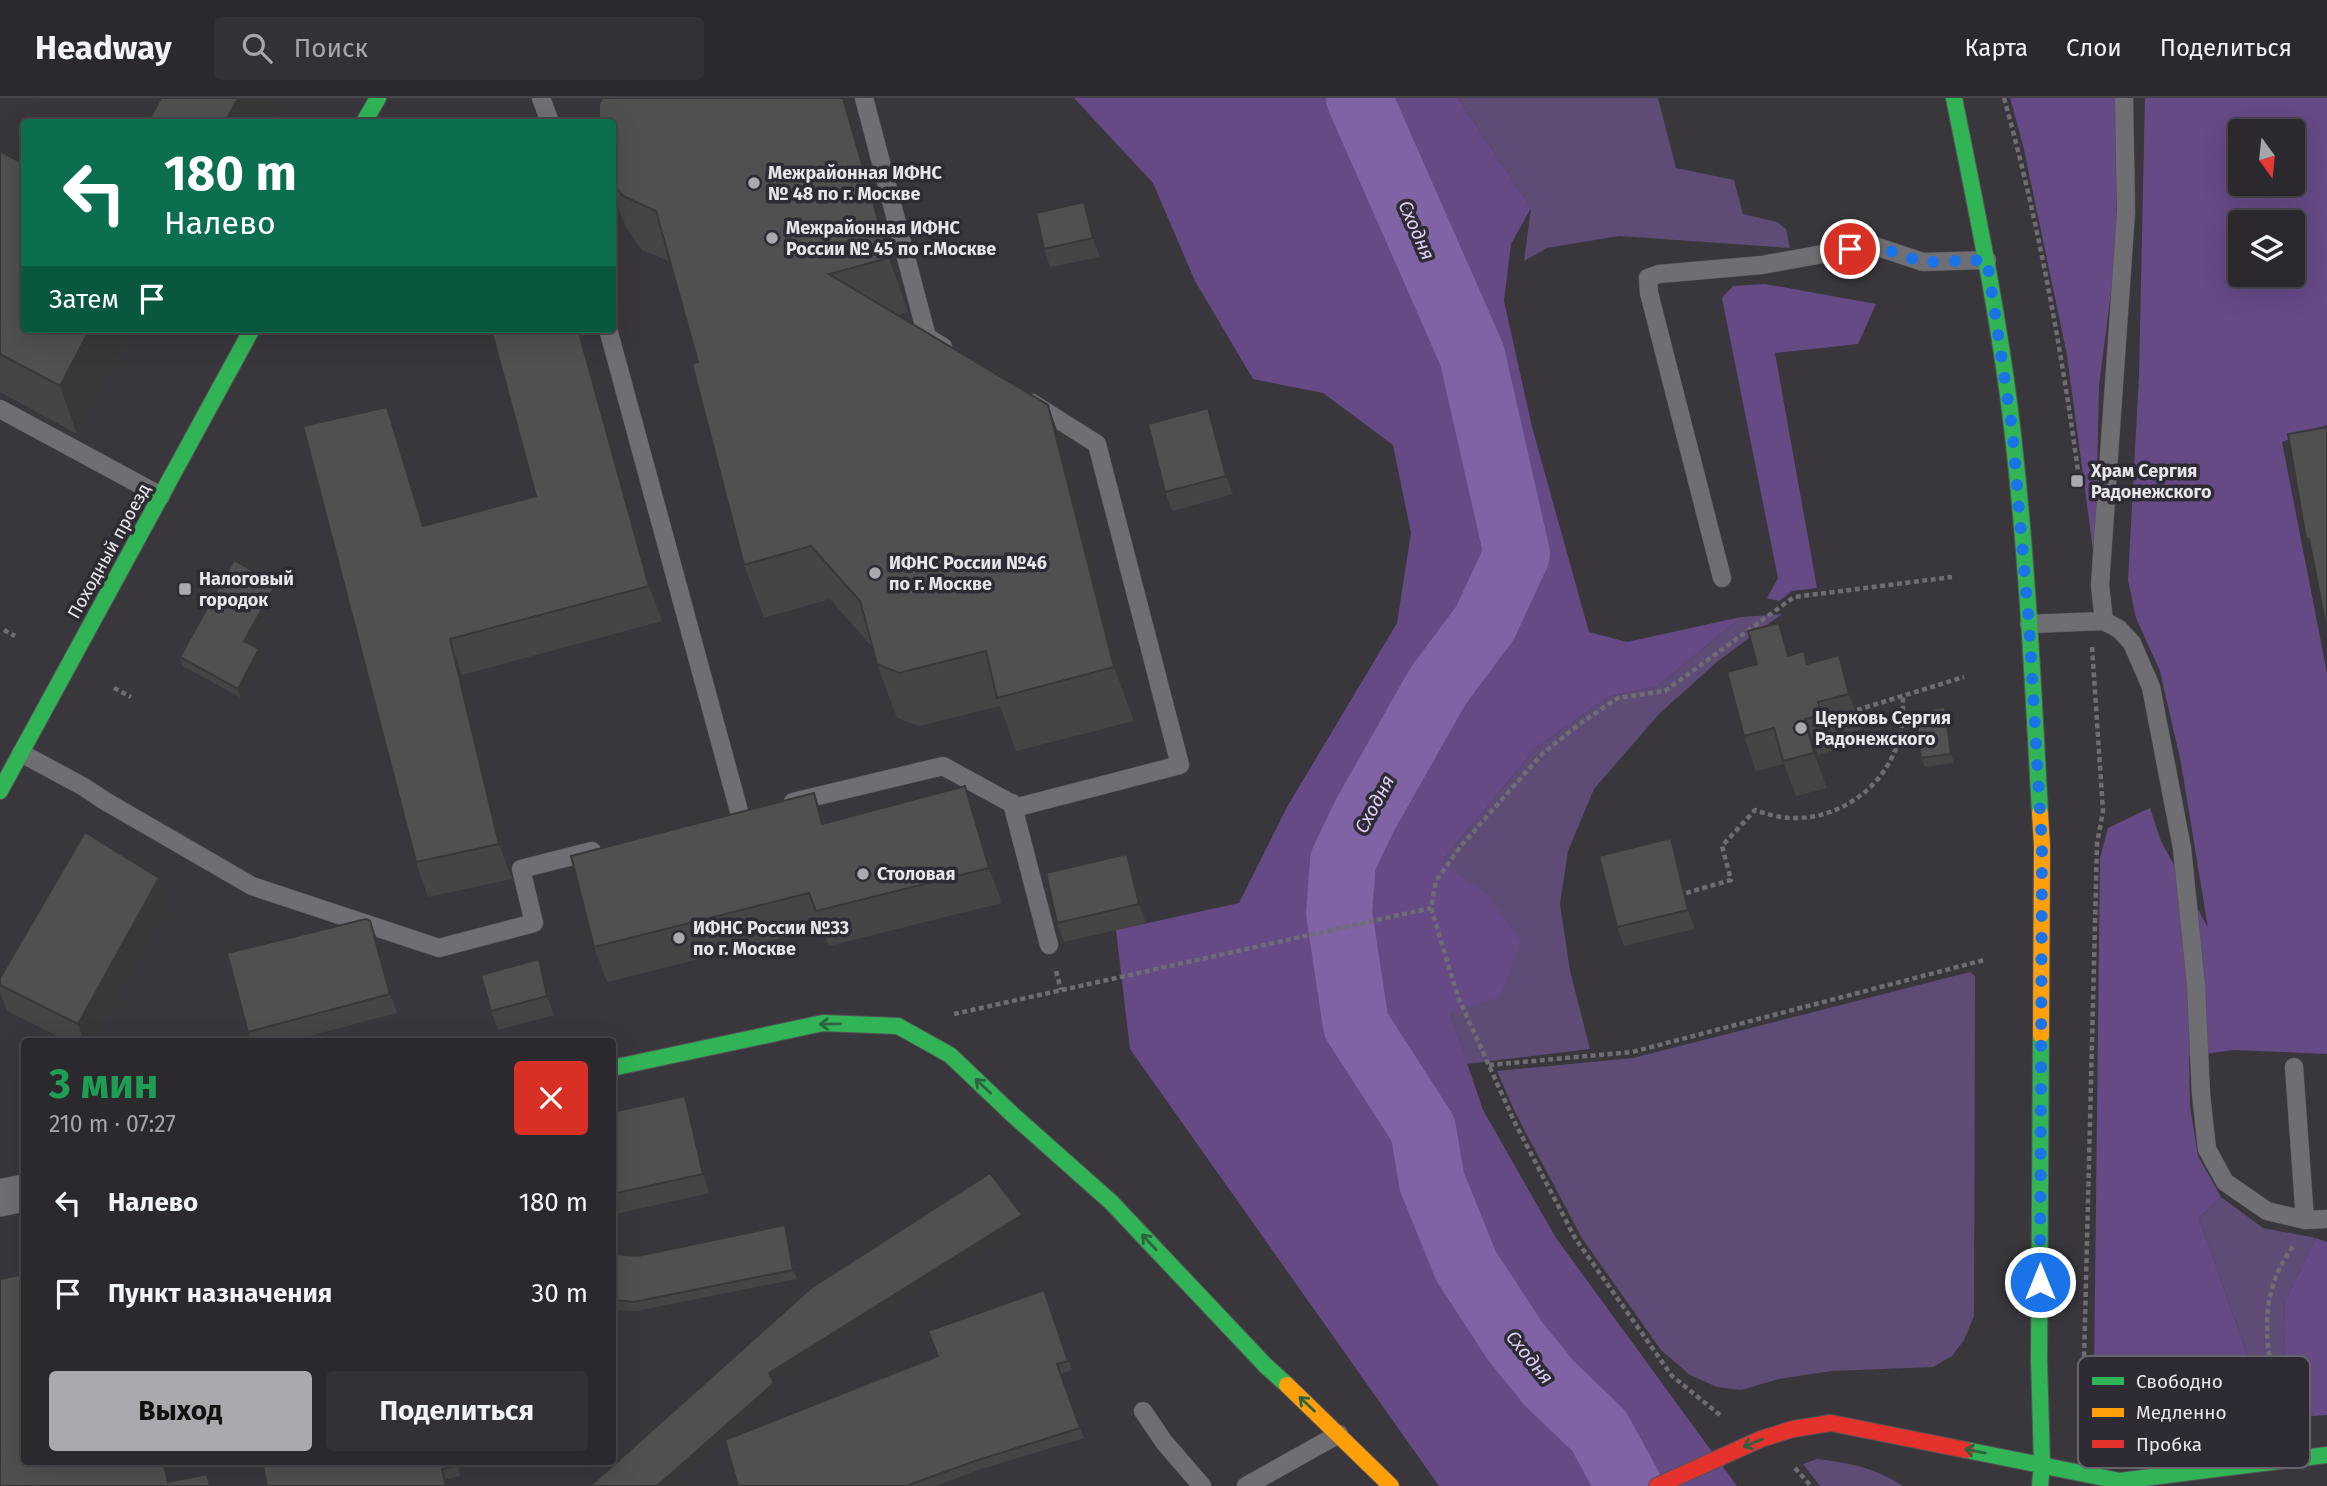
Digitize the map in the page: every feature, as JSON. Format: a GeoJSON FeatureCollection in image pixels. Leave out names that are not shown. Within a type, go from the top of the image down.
{"type":"FeatureCollection","features":[{"type":"Feature","properties":{"kind":"main road"},"geometry":{"type":"LineString","coordinates":[[1954,98],[1987,260],[2012,428],[2029,624],[2042,846],[2040,1486]]}},
{"type":"Feature","properties":{"kind":"main road","name":"Походный проезд"},"geometry":{"type":"LineString","coordinates":[[0,791],[250,333]]}},
{"type":"Feature","properties":{"kind":"main road"},"geometry":{"type":"LineString","coordinates":[[616,1067],[823,1023],[898,1026],[950,1055],[1111,1202],[1266,1366],[1391,1486]]}},
{"type":"Feature","properties":{"kind":"main road"},"geometry":{"type":"LineString","coordinates":[[1657,1486],[1761,1439],[1831,1423],[2120,1480],[2219,1468]]}},
{"type":"Feature","properties":{"kind":"street"},"geometry":{"type":"LineString","coordinates":[[0,1198],[21,1194]]}},
{"type":"Feature","properties":{"kind":"lane"},"geometry":{"type":"LineString","coordinates":[[352,98],[371,110]]}},
{"type":"Feature","properties":{"kind":"lane"},"geometry":{"type":"LineString","coordinates":[[541,98],[549,119]]}},
{"type":"Feature","properties":{"kind":"lane"},"geometry":{"type":"LineString","coordinates":[[864,98],[928,337],[961,358]]}},
{"type":"Feature","properties":{"kind":"lane"},"geometry":{"type":"LineString","coordinates":[[2097,621],[2126,212],[2124,98]]}},
{"type":"Feature","properties":{"kind":"lane"},"geometry":{"type":"LineString","coordinates":[[1722,578],[1649,293],[1648,278],[1659,274],[1762,265],[1872,245],[1923,262],[1987,260]]}},
{"type":"Feature","properties":{"kind":"lane"},"geometry":{"type":"LineString","coordinates":[[609,333],[740,815]]}},
{"type":"Feature","properties":{"kind":"lane"},"geometry":{"type":"LineString","coordinates":[[780,805],[943,766],[1018,807],[1180,765],[1097,444],[1018,394]]}},
{"type":"Feature","properties":{"kind":"lane"},"geometry":{"type":"LineString","coordinates":[[0,409],[161,496]]}},
{"type":"Feature","properties":{"kind":"lane"},"geometry":{"type":"LineString","coordinates":[[2029,624],[2097,621],[2119,629],[2132,643],[2151,687],[2182,848],[2196,985],[2201,1094],[2207,1149],[2225,1182],[2267,1211],[2318,1219],[2294,1067]]}},
{"type":"Feature","properties":{"kind":"lane"},"geometry":{"type":"LineString","coordinates":[[20,753],[84,787],[252,886],[439,948],[534,923],[521,869],[611,846]]}},
{"type":"Feature","properties":{"kind":"lane"},"geometry":{"type":"LineString","coordinates":[[1012,803],[1049,945]]}},
{"type":"Feature","properties":{"kind":"lane"},"geometry":{"type":"LineString","coordinates":[[1143,1411],[1164,1443],[1202,1486]]}},
{"type":"Feature","properties":{"kind":"lane"},"geometry":{"type":"LineString","coordinates":[[1246,1486],[1339,1434]]}},
{"type":"Feature","properties":{"kind":"path"},"geometry":{"type":"LineString","coordinates":[[2004,98],[2018,147],[2061,354],[2079,482]]}},
{"type":"Feature","properties":{"kind":"path"},"geometry":{"type":"LineString","coordinates":[[1811,1486],[1795,1467],[1761,1439],[1730,1424],[1672,1376],[1575,1238],[1515,1123],[1458,997],[1431,908],[1436,881],[1460,847],[1542,754],[1618,698],[1665,691],[1794,597],[1952,577]]}},
{"type":"Feature","properties":{"kind":"path"},"geometry":{"type":"LineString","coordinates":[[2084,1356],[2097,844],[2103,811],[2097,621]]}},
{"type":"Feature","properties":{"kind":"path"},"geometry":{"type":"LineString","coordinates":[[4,630],[15,636]]}},
{"type":"Feature","properties":{"kind":"path"},"geometry":{"type":"LineString","coordinates":[[1857,710],[1964,677]]}},
{"type":"Feature","properties":{"kind":"path"},"geometry":{"type":"LineString","coordinates":[[114,688],[131,697]]}},
{"type":"Feature","properties":{"kind":"path"},"geometry":{"type":"LineString","coordinates":[[1686,893],[1731,880],[1722,846],[1755,810],[1792,818],[1811,817],[1849,804],[1866,792],[1881,776],[1892,758],[1903,718],[1903,696]]}},
{"type":"Feature","properties":{"kind":"path"},"geometry":{"type":"LineString","coordinates":[[953,1014],[1431,908]]}},
{"type":"Feature","properties":{"kind":"path"},"geometry":{"type":"LineString","coordinates":[[1489,1065],[1632,1052],[1984,960]]}},
{"type":"Feature","properties":{"kind":"path"},"geometry":{"type":"LineString","coordinates":[[2268,1356],[2266,1321],[2272,1289],[2291,1250],[2318,1219]]}},
{"type":"Feature","properties":{"kind":"shaded area"},"geometry":{"type":"Polygon","coordinates":[[[1074,98],[1458,98],[1531,208],[1511,244],[1504,301],[1532,427],[1589,632],[1627,642],[1741,617],[1658,686],[1608,697],[1535,749],[1441,862],[1487,894],[1521,942],[1500,997],[1450,1013],[1483,1110],[1556,1238],[1737,1486],[1439,1486],[1130,1049],[1116,930],[1239,903],[1287,807],[1397,623],[1411,533],[1393,445],[1323,393],[1253,379],[1195,281],[1153,183],[1074,98]]]}},
{"type":"Feature","properties":{"kind":"shaded area"},"geometry":{"type":"Polygon","coordinates":[[[1458,98],[1658,98],[1676,168],[1734,180],[1743,214],[1777,222],[1786,229],[1790,248],[1619,236],[1547,248],[1524,261],[1531,208],[1458,98]]]}},
{"type":"Feature","properties":{"kind":"shaded area"},"geometry":{"type":"Polygon","coordinates":[[[2010,98],[2115,98],[2117,245],[2099,386],[2095,565],[2067,355],[2023,145],[2010,98]]]}},
{"type":"Feature","properties":{"kind":"shaded area"},"geometry":{"type":"Polygon","coordinates":[[[2145,98],[2327,98],[2327,425],[2282,442],[2327,673],[2327,1054],[2234,1050],[2189,1056],[2190,1106],[2198,1156],[2221,1197],[2199,1218],[2247,1356],[2094,1356],[2100,858],[2108,828],[2150,808],[2161,841],[2208,928],[2181,763],[2160,671],[2136,618],[2128,580],[2139,375],[2145,98]]]}},
{"type":"Feature","properties":{"kind":"shaded area"},"geometry":{"type":"Polygon","coordinates":[[[1765,284],[1876,304],[1858,344],[1775,353],[1817,588],[1792,591],[1779,601],[1767,598],[1778,578],[1722,298],[1733,286],[1765,284]]]}},
{"type":"Feature","properties":{"kind":"shaded area"},"geometry":{"type":"Polygon","coordinates":[[[1782,614],[1718,661],[1659,714],[1594,789],[1568,851],[1560,904],[1570,971],[1590,1049],[1467,1064],[1450,1013],[1441,862],[1535,749],[1608,697],[1658,686],[1741,617],[1782,614]]]}},
{"type":"Feature","properties":{"kind":"shaded area"},"geometry":{"type":"Polygon","coordinates":[[[1970,972],[1975,976],[1974,1316],[1964,1340],[1952,1356],[1933,1367],[1831,1371],[1779,1379],[1741,1390],[1717,1387],[1690,1375],[1661,1350],[1582,1238],[1515,1112],[1497,1071],[1633,1058],[1970,972]]]}},
{"type":"Feature","properties":{"kind":"shaded area"},"geometry":{"type":"Polygon","coordinates":[[[2221,1197],[2263,1228],[2316,1238],[2285,1301],[2283,1350],[2286,1356],[2247,1356],[2199,1218],[2221,1197]]]}},
{"type":"Feature","properties":{"kind":"shaded area"},"geometry":{"type":"Polygon","coordinates":[[[2316,1238],[2327,1242],[2327,1415],[2313,1416],[2310,1409],[2310,1356],[2286,1356],[2283,1350],[2285,1301],[2316,1238]]]}},
{"type":"Feature","properties":{"kind":"shaded area"},"geometry":{"type":"Polygon","coordinates":[[[1817,1459],[1862,1467],[1903,1486],[1820,1486],[1803,1464],[1817,1459]]]}},
{"type":"Feature","properties":{"kind":"building"},"geometry":{"type":"Polygon","coordinates":[[[161,98],[238,98],[227,119],[150,119],[161,98]]]}},
{"type":"Feature","properties":{"kind":"building"},"geometry":{"type":"Polygon","coordinates":[[[602,98],[843,98],[889,258],[829,274],[1048,405],[1114,667],[997,698],[986,651],[899,673],[877,664],[860,601],[811,546],[744,565],[692,364],[698,362],[656,211],[623,196],[616,187],[616,119],[599,119],[602,98]]]}},
{"type":"Feature","properties":{"kind":"building"},"geometry":{"type":"Polygon","coordinates":[[[0,151],[21,162],[21,333],[88,333],[60,386],[0,354],[0,151]]]}},
{"type":"Feature","properties":{"kind":"building"},"geometry":{"type":"Polygon","coordinates":[[[1084,202],[1093,238],[1044,249],[1036,213],[1084,202]]]}},
{"type":"Feature","properties":{"kind":"building"},"geometry":{"type":"Polygon","coordinates":[[[492,333],[579,333],[649,586],[450,639],[499,844],[416,862],[303,426],[387,407],[423,526],[536,496],[492,333]]]}},
{"type":"Feature","properties":{"kind":"building"},"geometry":{"type":"Polygon","coordinates":[[[1208,408],[1226,476],[1165,492],[1148,424],[1208,408]]]}},
{"type":"Feature","properties":{"kind":"building"},"geometry":{"type":"Polygon","coordinates":[[[2327,427],[2327,632],[2309,539],[2306,539],[2288,434],[2327,427]]]}},
{"type":"Feature","properties":{"kind":"building"},"geometry":{"type":"Polygon","coordinates":[[[234,560],[276,584],[244,641],[259,649],[238,689],[180,657],[234,560]]]}},
{"type":"Feature","properties":{"kind":"building"},"geometry":{"type":"Polygon","coordinates":[[[1779,623],[1788,656],[1804,651],[1807,664],[1839,655],[1849,694],[1818,702],[1821,715],[1805,719],[1814,753],[1783,761],[1774,728],[1744,736],[1727,672],[1757,664],[1748,631],[1779,623]]]}},
{"type":"Feature","properties":{"kind":"building"},"geometry":{"type":"Polygon","coordinates":[[[1945,707],[1951,754],[1921,758],[1915,711],[1945,707]]]}},
{"type":"Feature","properties":{"kind":"building"},"geometry":{"type":"Polygon","coordinates":[[[965,786],[989,868],[816,911],[809,893],[594,947],[571,856],[814,793],[822,824],[965,786]]]}},
{"type":"Feature","properties":{"kind":"building"},"geometry":{"type":"Polygon","coordinates":[[[85,832],[159,878],[78,1024],[0,985],[0,978],[85,832]]]}},
{"type":"Feature","properties":{"kind":"building"},"geometry":{"type":"Polygon","coordinates":[[[1671,838],[1688,910],[1617,927],[1599,856],[1671,838]]]}},
{"type":"Feature","properties":{"kind":"building"},"geometry":{"type":"Polygon","coordinates":[[[1127,854],[1139,904],[1057,923],[1046,873],[1127,854]]]}},
{"type":"Feature","properties":{"kind":"building"},"geometry":{"type":"Polygon","coordinates":[[[366,919],[370,921],[390,994],[248,1032],[227,953],[366,919]]]}},
{"type":"Feature","properties":{"kind":"building"},"geometry":{"type":"Polygon","coordinates":[[[539,959],[547,996],[491,1011],[481,975],[539,959]]]}},
{"type":"Feature","properties":{"kind":"building"},"geometry":{"type":"Polygon","coordinates":[[[685,1096],[703,1174],[616,1193],[616,1111],[685,1096]]]}},
{"type":"Feature","properties":{"kind":"building"},"geometry":{"type":"Polygon","coordinates":[[[990,1173],[1022,1215],[769,1373],[774,1383],[657,1486],[590,1486],[616,1465],[811,1288],[990,1173]]]}},
{"type":"Feature","properties":{"kind":"building"},"geometry":{"type":"Polygon","coordinates":[[[785,1225],[793,1270],[634,1302],[616,1300],[616,1254],[638,1256],[785,1225]]]}},
{"type":"Feature","properties":{"kind":"building"},"geometry":{"type":"Polygon","coordinates":[[[21,1275],[21,1465],[164,1465],[168,1482],[207,1474],[210,1486],[0,1486],[0,1279],[21,1275]]]}},
{"type":"Feature","properties":{"kind":"building"},"geometry":{"type":"Polygon","coordinates":[[[1044,1290],[1068,1361],[1057,1364],[1080,1428],[906,1486],[738,1486],[725,1440],[938,1356],[928,1331],[1044,1290]]]}},
{"type":"Feature","properties":{"kind":"building"},"geometry":{"type":"Polygon","coordinates":[[[263,1465],[457,1466],[442,1469],[446,1486],[267,1486],[263,1465]]]}},
{"type":"Feature","properties":{"kind":"waterway","name":"Сходня"},"geometry":{"type":"LineString","coordinates":[[1359,98],[1472,355],[1517,554],[1485,623],[1438,686],[1365,815],[1343,861],[1339,913],[1356,1025],[1423,1129],[1432,1182],[1466,1266],[1515,1341],[1549,1383],[1599,1431],[1629,1486]]}},
{"type":"Feature","properties":{"kind":"traffic: fast"},"geometry":{"type":"LineString","coordinates":[[366,119],[378,98]]}},
{"type":"Feature","properties":{"kind":"traffic: fast"},"geometry":{"type":"LineString","coordinates":[[1954,98],[1979,221],[2007,385],[2026,572],[2040,813]]}},
{"type":"Feature","properties":{"kind":"traffic: fast"},"geometry":{"type":"LineString","coordinates":[[0,791],[250,333]]}},
{"type":"Feature","properties":{"kind":"traffic: fast"},"geometry":{"type":"LineString","coordinates":[[616,1067],[823,1023],[898,1026],[950,1055],[1111,1202],[1287,1385]]}},
{"type":"Feature","properties":{"kind":"traffic: fast"},"geometry":{"type":"LineString","coordinates":[[2040,1486],[2041,1035]]}},
{"type":"Feature","properties":{"kind":"traffic: fast"},"geometry":{"type":"LineString","coordinates":[[1966,1450],[2120,1481],[2224,1468]]}},
{"type":"Feature","properties":{"kind":"traffic: fast"},"geometry":{"type":"LineString","coordinates":[[2310,1457],[2327,1455]]}},
{"type":"Feature","properties":{"kind":"traffic: slow"},"geometry":{"type":"LineString","coordinates":[[2040,813],[2041,1035]]}},
{"type":"Feature","properties":{"kind":"traffic: slow"},"geometry":{"type":"LineString","coordinates":[[1287,1385],[1391,1486]]}},
{"type":"Feature","properties":{"kind":"traffic: jam"},"geometry":{"type":"LineString","coordinates":[[1657,1486],[1761,1439],[1793,1429],[1831,1423],[1966,1450]]}},
{"type":"Feature","properties":{"kind":"place","name":"Межрайонная ИФНС № 48 по г. Москве"},"geometry":{"type":"Point","coordinates":[754,183]}},
{"type":"Feature","properties":{"kind":"place","name":"Межрайонная ИФНС России № 45 по г.Москве"},"geometry":{"type":"Point","coordinates":[772,238]}},
{"type":"Feature","properties":{"kind":"place","name":"Храм Сергия Радонежского"},"geometry":{"type":"Point","coordinates":[2077,481]}},
{"type":"Feature","properties":{"kind":"place","name":"ИФНС России №46 по г. Москве"},"geometry":{"type":"Point","coordinates":[875,573]}},
{"type":"Feature","properties":{"kind":"place","name":"Налоговый городок"},"geometry":{"type":"Point","coordinates":[185,589]}},
{"type":"Feature","properties":{"kind":"place","name":"Церковь Сергия Радонежского"},"geometry":{"type":"Point","coordinates":[1801,728]}},
{"type":"Feature","properties":{"kind":"place","name":"Столовая"},"geometry":{"type":"Point","coordinates":[863,874]}},
{"type":"Feature","properties":{"kind":"place","name":"ИФНС России №33 по г. Москве"},"geometry":{"type":"Point","coordinates":[679,938]}},
{"type":"Feature","properties":{"kind":"route"},"geometry":{"type":"LineString","coordinates":[[1850,249],[1872,245],[1923,262],[1987,260],[2012,428],[2029,624],[2042,846],[2040,1282]]}}]}
